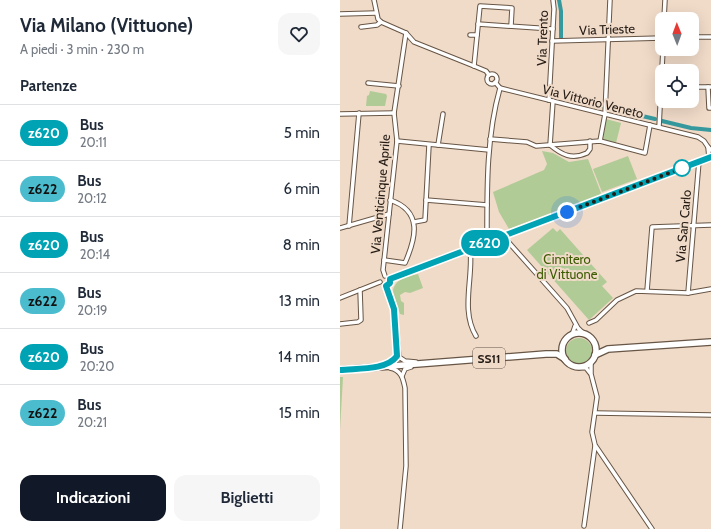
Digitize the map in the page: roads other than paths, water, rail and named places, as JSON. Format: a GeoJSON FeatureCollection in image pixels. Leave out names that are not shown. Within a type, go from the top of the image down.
{"type":"FeatureCollection","features":[{"type":"Feature","properties":{"kind":"main road"},"geometry":{"type":"LineString","coordinates":[[584,334],[592,339],[594,343],[595,355],[591,362],[580,367],[574,366],[557,354],[546,354],[557,351],[572,335],[584,334]]}},
{"type":"Feature","properties":{"kind":"main road"},"geometry":{"type":"LineString","coordinates":[[595,355],[608,349],[711,342]]}},
{"type":"Feature","properties":{"kind":"main road"},"geometry":{"type":"LineString","coordinates":[[594,343],[608,349]]}},
{"type":"Feature","properties":{"kind":"main road"},"geometry":{"type":"LineString","coordinates":[[563,346],[565,359]]}},
{"type":"Feature","properties":{"kind":"main road","name":"SS11"},"geometry":{"type":"LineString","coordinates":[[432,363],[546,354]]}},
{"type":"Feature","properties":{"kind":"main road"},"geometry":{"type":"LineString","coordinates":[[340,370],[432,363]]}},
{"type":"Feature","properties":{"kind":"street"},"geometry":{"type":"LineString","coordinates":[[374,0],[376,13],[381,22],[406,33],[414,42],[486,71],[489,75],[495,76],[496,82],[500,88],[493,113],[489,150],[487,242]]}},
{"type":"Feature","properties":{"kind":"street","name":"Via Trento"},"geometry":{"type":"LineString","coordinates":[[550,145],[553,0]]}},
{"type":"Feature","properties":{"kind":"street"},"geometry":{"type":"LineString","coordinates":[[600,140],[605,114],[610,0]]}},
{"type":"Feature","properties":{"kind":"street"},"geometry":{"type":"LineString","coordinates":[[664,12],[665,0]]}},
{"type":"Feature","properties":{"kind":"street"},"geometry":{"type":"LineString","coordinates":[[474,66],[480,6],[512,8],[511,26]]}},
{"type":"Feature","properties":{"kind":"street"},"geometry":{"type":"LineString","coordinates":[[340,14],[376,13]]}},
{"type":"Feature","properties":{"kind":"street"},"geometry":{"type":"LineString","coordinates":[[361,27],[377,25],[381,22]]}},
{"type":"Feature","properties":{"kind":"street"},"geometry":{"type":"LineString","coordinates":[[478,24],[553,29]]}},
{"type":"Feature","properties":{"kind":"street","name":"Via Venticinque Aprile"},"geometry":{"type":"LineString","coordinates":[[385,276],[384,260],[388,214],[397,141],[394,113],[406,33]]}},
{"type":"Feature","properties":{"kind":"street"},"geometry":{"type":"LineString","coordinates":[[470,35],[477,35]]}},
{"type":"Feature","properties":{"kind":"street"},"geometry":{"type":"LineString","coordinates":[[699,37],[711,37]]}},
{"type":"Feature","properties":{"kind":"street","name":"Via Trieste"},"geometry":{"type":"LineString","coordinates":[[552,41],[655,38]]}},
{"type":"Feature","properties":{"kind":"street"},"geometry":{"type":"LineString","coordinates":[[489,75],[487,78],[488,82],[492,84],[496,82]]}},
{"type":"Feature","properties":{"kind":"street"},"geometry":{"type":"LineString","coordinates":[[368,83],[399,86]]}},
{"type":"Feature","properties":{"kind":"street"},"geometry":{"type":"LineString","coordinates":[[699,87],[710,87],[709,108],[711,108]]}},
{"type":"Feature","properties":{"kind":"street","name":"Via Vittorio Veneto"},"geometry":{"type":"LineString","coordinates":[[500,88],[698,137],[704,140],[710,148],[710,157]]}},
{"type":"Feature","properties":{"kind":"street"},"geometry":{"type":"LineString","coordinates":[[659,127],[660,108]]}},
{"type":"Feature","properties":{"kind":"street"},"geometry":{"type":"LineString","coordinates":[[350,226],[359,113]]}},
{"type":"Feature","properties":{"kind":"street"},"geometry":{"type":"LineString","coordinates":[[340,114],[394,113]]}},
{"type":"Feature","properties":{"kind":"street"},"geometry":{"type":"LineString","coordinates":[[438,145],[443,114]]}},
{"type":"Feature","properties":{"kind":"street"},"geometry":{"type":"LineString","coordinates":[[490,139],[527,142],[536,146],[600,140],[645,153],[650,125]]}},
{"type":"Feature","properties":{"kind":"street"},"geometry":{"type":"LineString","coordinates":[[397,141],[489,150]]}},
{"type":"Feature","properties":{"kind":"street"},"geometry":{"type":"LineString","coordinates":[[550,145],[561,154],[574,157],[587,153],[590,149],[590,141]]}},
{"type":"Feature","properties":{"kind":"street"},"geometry":{"type":"LineString","coordinates":[[414,222],[424,220],[429,145]]}},
{"type":"Feature","properties":{"kind":"street"},"geometry":{"type":"LineString","coordinates":[[390,279],[710,157]]}},
{"type":"Feature","properties":{"kind":"street","name":"Via San Carlo"},"geometry":{"type":"LineString","coordinates":[[688,292],[699,162]]}},
{"type":"Feature","properties":{"kind":"street"},"geometry":{"type":"LineString","coordinates":[[384,260],[405,263],[413,243],[414,222],[405,209],[390,200]]}},
{"type":"Feature","properties":{"kind":"street"},"geometry":{"type":"LineString","coordinates":[[426,200],[487,205]]}},
{"type":"Feature","properties":{"kind":"street"},"geometry":{"type":"LineString","coordinates":[[340,228],[388,214]]}},
{"type":"Feature","properties":{"kind":"street"},"geometry":{"type":"LineString","coordinates":[[648,291],[652,227],[711,224]]}},
{"type":"Feature","properties":{"kind":"street"},"geometry":{"type":"LineString","coordinates":[[503,236],[567,308],[575,324],[584,334]]}},
{"type":"Feature","properties":{"kind":"street"},"geometry":{"type":"LineString","coordinates":[[470,248],[472,259],[468,314],[476,336]]}},
{"type":"Feature","properties":{"kind":"street"},"geometry":{"type":"LineString","coordinates":[[340,298],[380,282],[381,278],[385,276],[390,279]]}},
{"type":"Feature","properties":{"kind":"street"},"geometry":{"type":"LineString","coordinates":[[386,286],[390,283],[390,279]]}},
{"type":"Feature","properties":{"kind":"street"},"geometry":{"type":"LineString","coordinates":[[380,282],[383,286],[386,286],[394,309],[397,352],[399,357],[405,361],[432,363]]}},
{"type":"Feature","properties":{"kind":"street"},"geometry":{"type":"LineString","coordinates":[[590,323],[596,320],[617,300],[636,291],[688,292],[711,289]]}},
{"type":"Feature","properties":{"kind":"street"},"geometry":{"type":"LineString","coordinates":[[340,324],[358,322],[361,320],[360,290]]}},
{"type":"Feature","properties":{"kind":"street"},"geometry":{"type":"LineString","coordinates":[[572,335],[575,324]]}},
{"type":"Feature","properties":{"kind":"street"},"geometry":{"type":"LineString","coordinates":[[377,366],[394,359],[397,352]]}},
{"type":"Feature","properties":{"kind":"street"},"geometry":{"type":"LineString","coordinates":[[584,526],[594,445],[592,432],[596,413],[597,397],[591,374],[591,362]]}},
{"type":"Feature","properties":{"kind":"street"},"geometry":{"type":"LineString","coordinates":[[402,376],[407,367],[432,363]]}},
{"type":"Feature","properties":{"kind":"street"},"geometry":{"type":"LineString","coordinates":[[377,366],[396,369],[402,376],[405,388],[406,466],[400,529]]}},
{"type":"Feature","properties":{"kind":"street"},"geometry":{"type":"LineString","coordinates":[[580,367],[586,368],[591,374]]}},
{"type":"Feature","properties":{"kind":"street"},"geometry":{"type":"LineString","coordinates":[[596,413],[711,415]]}},
{"type":"Feature","properties":{"kind":"street"},"geometry":{"type":"LineString","coordinates":[[594,445],[652,529]]}},
{"type":"Feature","properties":{"kind":"waterway"},"geometry":{"type":"LineString","coordinates":[[559,0],[561,11],[561,38]]}},
{"type":"Feature","properties":{"kind":"waterway"},"geometry":{"type":"LineString","coordinates":[[582,102],[602,106]]}},
{"type":"Feature","properties":{"kind":"waterway"},"geometry":{"type":"LineString","coordinates":[[608,108],[655,119]]}},
{"type":"Feature","properties":{"kind":"waterway"},"geometry":{"type":"LineString","coordinates":[[662,121],[691,128],[711,130]]}},
{"type":"Feature","properties":{"kind":"park label","name":"Cimitero di Vittuone"},"geometry":{"type":"Point","coordinates":[567,266]}}]}
